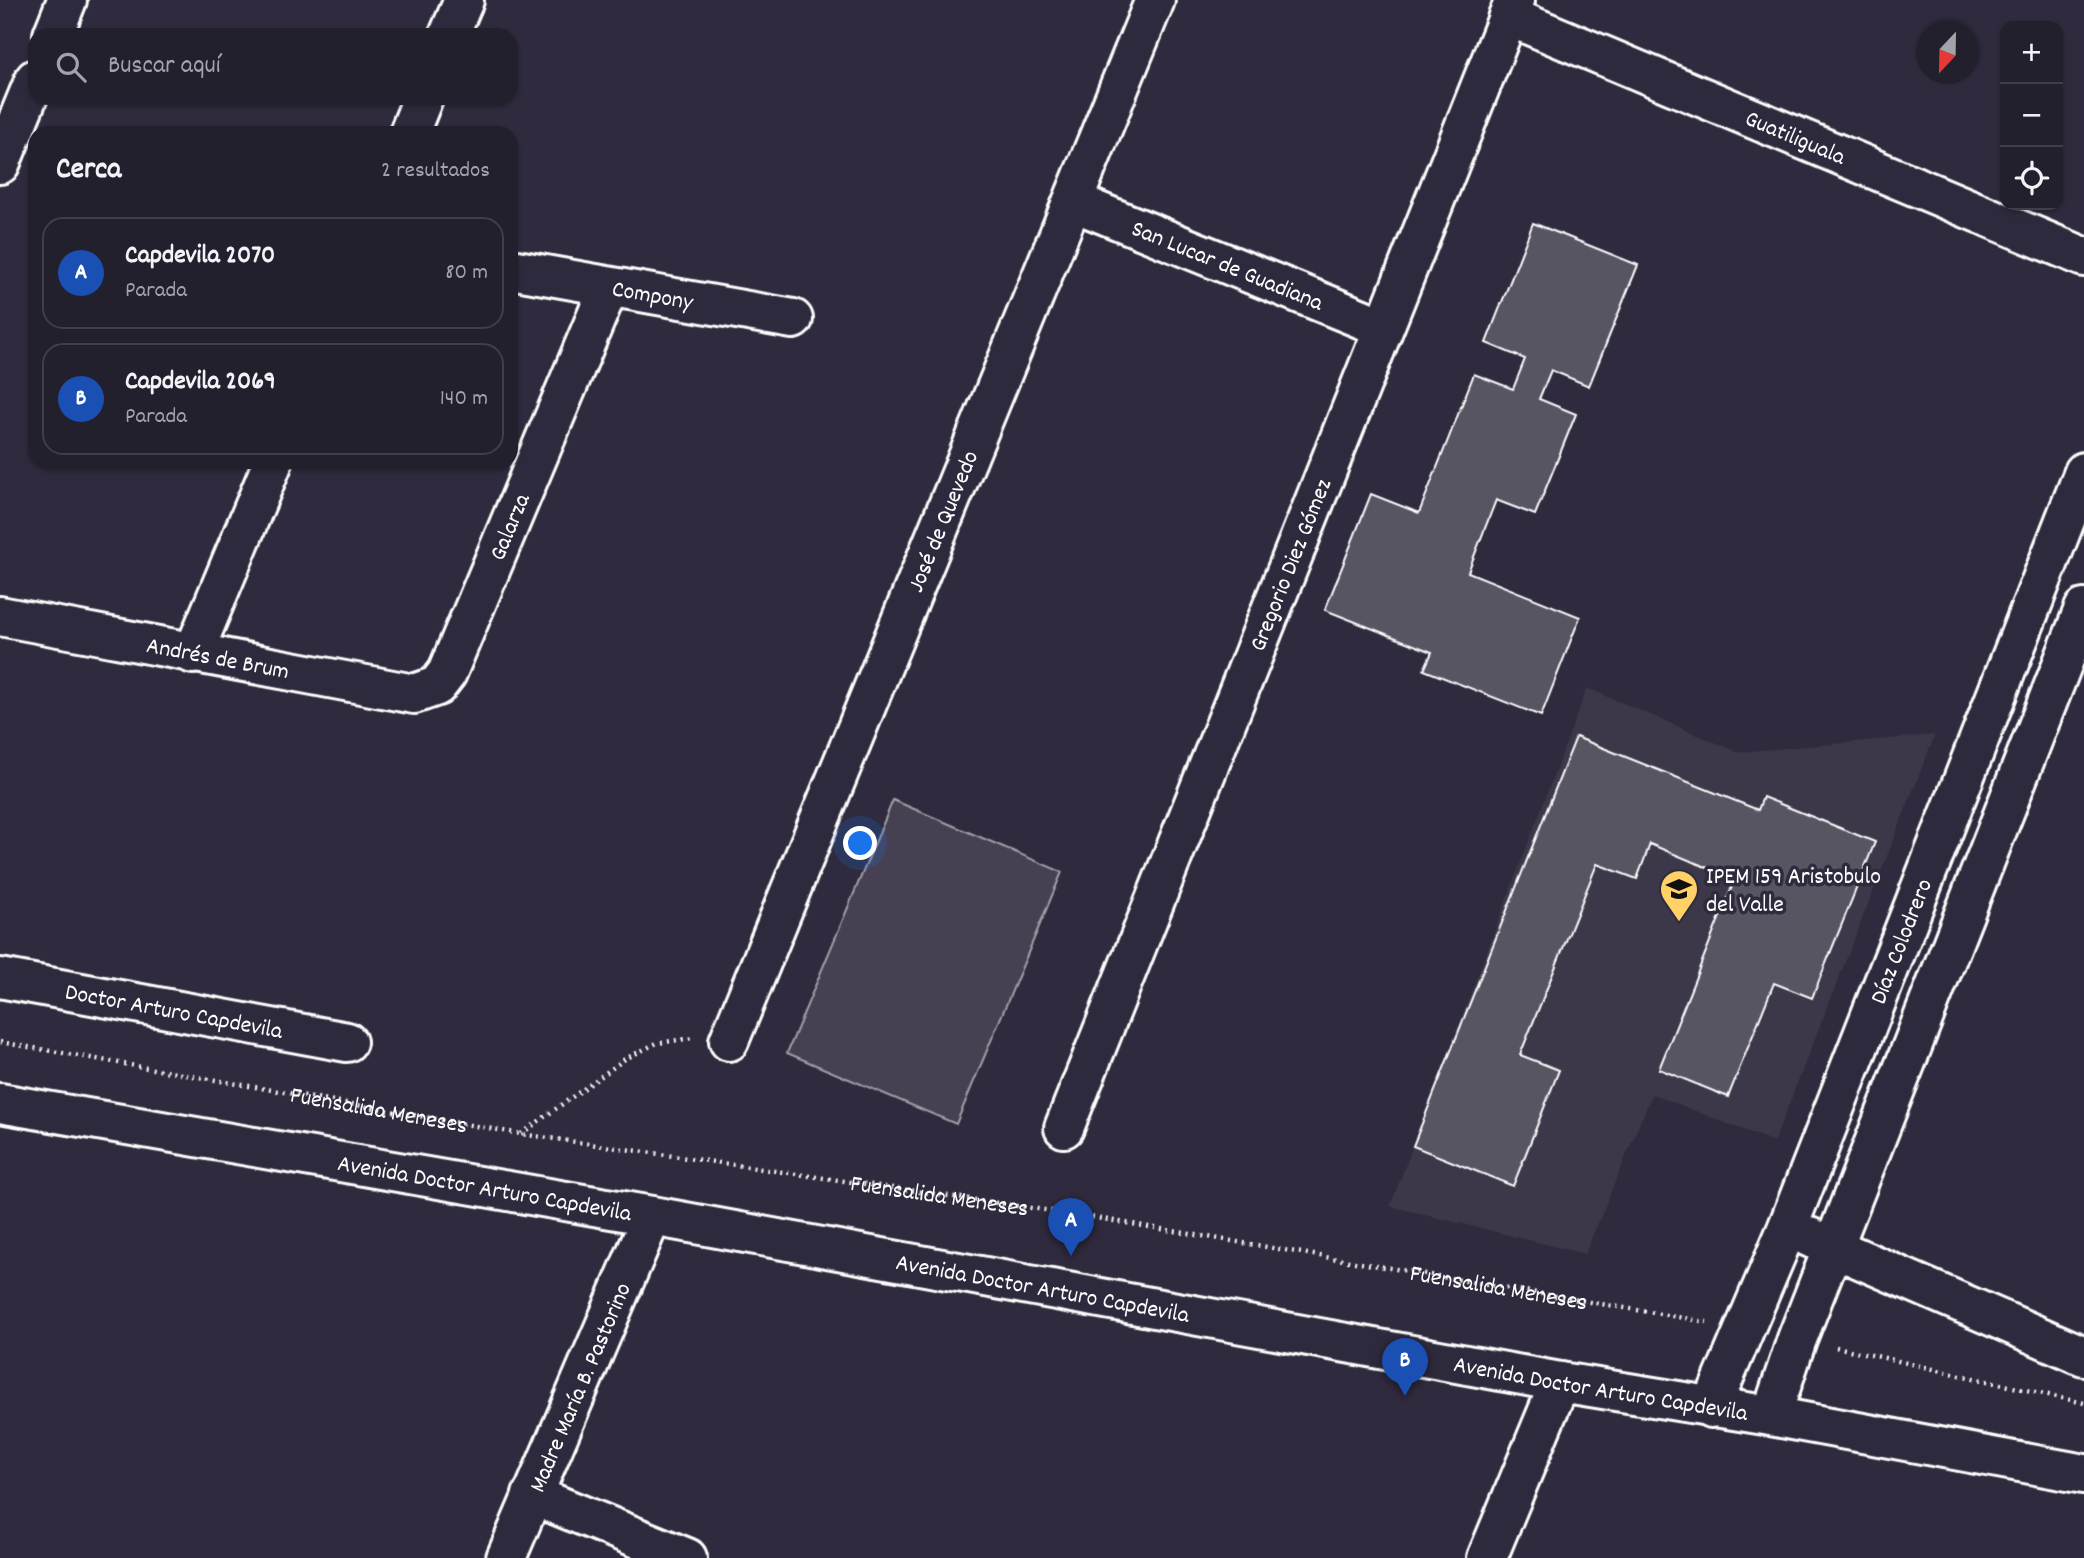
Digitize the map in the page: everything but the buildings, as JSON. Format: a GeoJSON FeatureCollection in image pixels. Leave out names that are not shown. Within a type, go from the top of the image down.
{"type":"FeatureCollection","features":[{"type":"Feature","properties":{"kind":"street"},"geometry":{"type":"LineString","coordinates":[[56,28],[67,0]]}},
{"type":"Feature","properties":{"kind":"street"},"geometry":{"type":"LineString","coordinates":[[452,28],[464,0]]}},
{"type":"Feature","properties":{"kind":"street","name":"José de Quevedo"},"geometry":{"type":"LineString","coordinates":[[729,1041],[1155,0]]}},
{"type":"Feature","properties":{"kind":"street","name":"Guatiliguala"},"geometry":{"type":"LineString","coordinates":[[1511,8],[2084,257]]}},
{"type":"Feature","properties":{"kind":"street","name":"Gregorio Diez Gómez"},"geometry":{"type":"LineString","coordinates":[[1064,1128],[1511,8]]}},
{"type":"Feature","properties":{"kind":"street"},"geometry":{"type":"LineString","coordinates":[[0,164],[28,96]]}},
{"type":"Feature","properties":{"kind":"street"},"geometry":{"type":"LineString","coordinates":[[412,126],[420,105]]}},
{"type":"Feature","properties":{"kind":"street","name":"San Lucar de Guadiana"},"geometry":{"type":"LineString","coordinates":[[1074,202],[1382,327]]}},
{"type":"Feature","properties":{"kind":"street","name":"Compony"},"geometry":{"type":"LineString","coordinates":[[518,270],[793,319]]}},
{"type":"Feature","properties":{"kind":"street","name":"Galarza"},"geometry":{"type":"LineString","coordinates":[[437,686],[447,673],[609,287]]}},
{"type":"Feature","properties":{"kind":"street"},"geometry":{"type":"LineString","coordinates":[[193,654],[269,469]]}},
{"type":"Feature","properties":{"kind":"street","name":"Díaz Colodrero"},"geometry":{"type":"LineString","coordinates":[[1711,1408],[1787,1228],[2084,472]]}},
{"type":"Feature","properties":{"kind":"street","name":"Díaz Colodrero"},"geometry":{"type":"LineString","coordinates":[[1771,1416],[1797,1339],[2084,609]]}},
{"type":"Feature","properties":{"kind":"street","name":"Andrés de Brum"},"geometry":{"type":"LineString","coordinates":[[0,616],[414,694],[437,686]]}},
{"type":"Feature","properties":{"kind":"street","name":"Doctor Arturo Capdevila"},"geometry":{"type":"LineString","coordinates":[[0,978],[347,1042]]}},
{"type":"Feature","properties":{"kind":"street","name":"Avenida Doctor Arturo Capdevila"},"geometry":{"type":"LineString","coordinates":[[0,1103],[652,1216],[1560,1382],[1771,1416],[2084,1475]]}},
{"type":"Feature","properties":{"kind":"street","name":"Madre María B. Pastorino"},"geometry":{"type":"LineString","coordinates":[[506,1558],[652,1216]]}},
{"type":"Feature","properties":{"kind":"street"},"geometry":{"type":"LineString","coordinates":[[1787,1228],[2084,1356]]}},
{"type":"Feature","properties":{"kind":"street"},"geometry":{"type":"LineString","coordinates":[[1487,1558],[1560,1382]]}},
{"type":"Feature","properties":{"kind":"street"},"geometry":{"type":"LineString","coordinates":[[532,1495],[687,1558]]}},
{"type":"Feature","properties":{"kind":"path"},"geometry":{"type":"LineString","coordinates":[[522,1134],[625,1059],[657,1043],[695,1038],[729,1041]]}},
{"type":"Feature","properties":{"kind":"path","name":"Fuensalida Meneses"},"geometry":{"type":"LineString","coordinates":[[0,1042],[522,1134],[1079,1215],[1744,1329]]}},
{"type":"Feature","properties":{"kind":"path"},"geometry":{"type":"LineString","coordinates":[[1797,1339],[2084,1403]]}},
{"type":"Feature","properties":{"kind":"shaded area","name":"IPEM 159 Aristobulo del Valle"},"geometry":{"type":"Polygon","coordinates":[[[1587,688],[1738,752],[1935,735],[1774,1142],[1652,1094],[1585,1254],[1390,1206],[1587,688]]]}},
{"type":"Feature","properties":{"kind":"shaded area"},"geometry":{"type":"Polygon","coordinates":[[[893,800],[1062,872],[956,1124],[787,1053],[893,800]]]}},
{"type":"Feature","properties":{"kind":"place","name":"IPEM 159 Aristobulo del Valle"},"geometry":{"type":"Point","coordinates":[1679,923]}},
{"type":"Feature","properties":{"kind":"place","name":"Capdevila 2070"},"geometry":{"type":"Point","coordinates":[1071,1256]}},
{"type":"Feature","properties":{"kind":"place","name":"Capdevila 2069"},"geometry":{"type":"Point","coordinates":[1405,1396]}}]}
